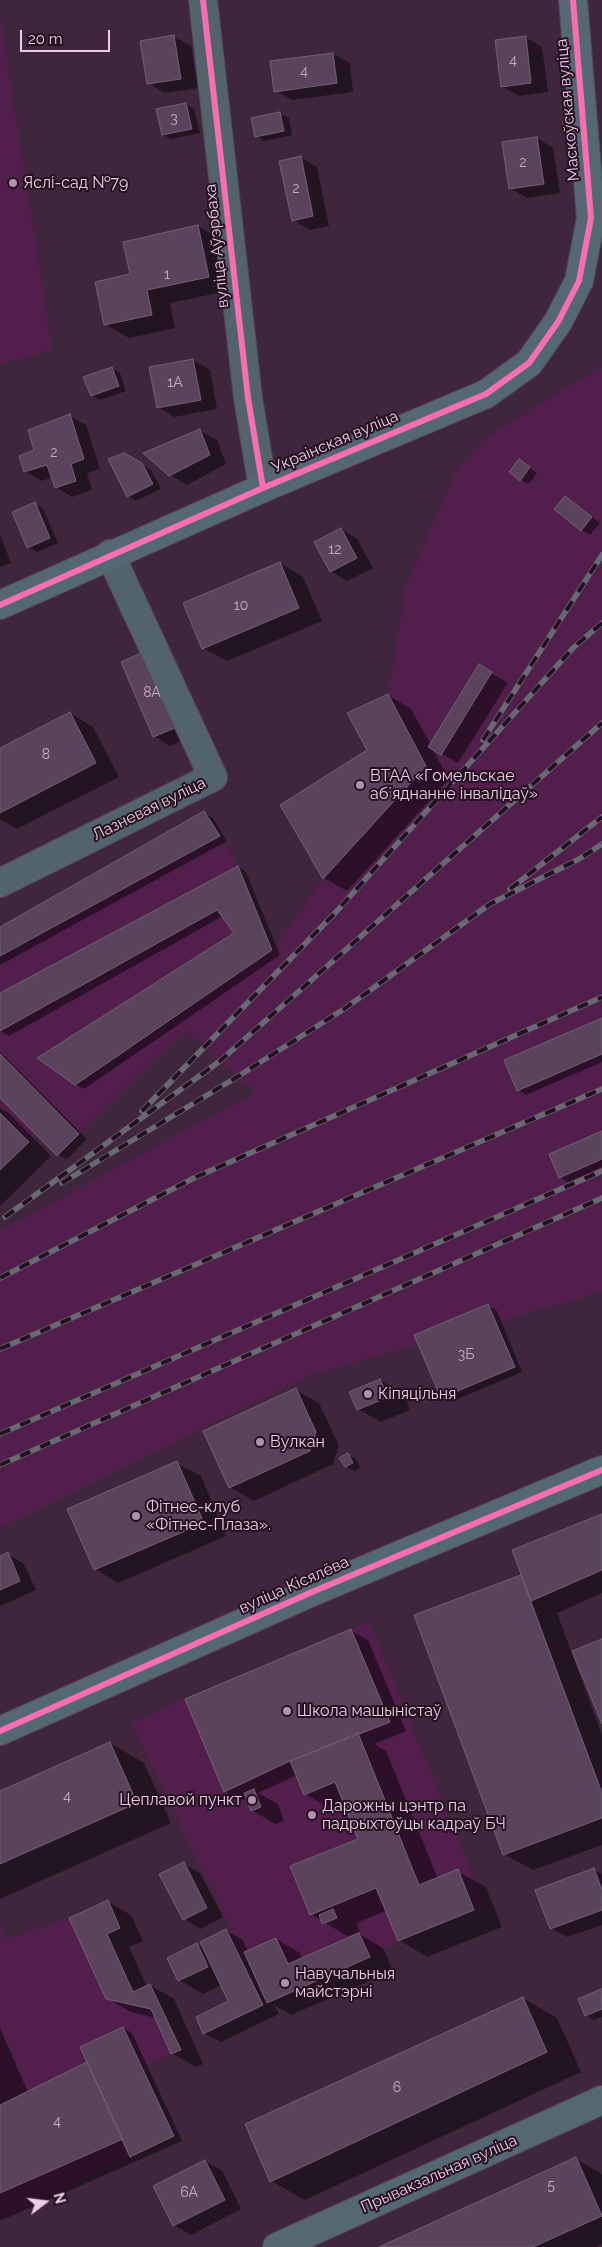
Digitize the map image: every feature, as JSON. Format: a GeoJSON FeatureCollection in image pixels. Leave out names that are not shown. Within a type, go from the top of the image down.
{"type":"FeatureCollection","features":[{"type":"Feature","properties":{"kind":"street","name":"вуліца Аўэрбаха"},"geometry":{"type":"LineString","coordinates":[[203,0],[248,398],[263,488]]}},
{"type":"Feature","properties":{"kind":"street","name":"Маскоўская вуліца"},"geometry":{"type":"LineString","coordinates":[[573,0],[592,218]]}},
{"type":"Feature","properties":{"kind":"street","name":"Украінская вуліца"},"geometry":{"type":"LineString","coordinates":[[0,605],[110,554],[486,394],[529,363],[558,322],[579,281],[592,218]]}},
{"type":"Feature","properties":{"kind":"street","name":"Лазневая вуліца"},"geometry":{"type":"LineString","coordinates":[[0,883],[213,777],[110,554]]}},
{"type":"Feature","properties":{"kind":"street","name":"вуліца Кісялёва"},"geometry":{"type":"LineString","coordinates":[[0,1730],[312,1592],[602,1470]]}},
{"type":"Feature","properties":{"kind":"street","name":"Прывакзальная вуліца"},"geometry":{"type":"LineString","coordinates":[[277,2247],[602,2100]]}},
{"type":"Feature","properties":{"kind":"shaded area","name":"Яслі-сад №79"},"geometry":{"type":"Polygon","coordinates":[[[0,16],[52,350],[0,364],[0,16]]]}},
{"type":"Feature","properties":{"kind":"shaded area"},"geometry":{"type":"Polygon","coordinates":[[[602,366],[602,1292],[314,1374],[0,1528],[0,1231],[255,1093],[185,1030],[57,1156],[35,1134],[0,1170],[0,927],[204,811],[238,866],[273,950],[323,879],[426,766],[388,694],[406,585],[456,471],[487,437],[602,366]]]}},
{"type":"Feature","properties":{"kind":"shaded area","name":"Дарожны цэнтр па падрыхтоўцы кадраў БЧ"},"geometry":{"type":"Polygon","coordinates":[[[369,1622],[485,1905],[398,1941],[370,1957],[267,2003],[131,1724],[185,1699],[369,1622]]]}},
{"type":"Feature","properties":{"kind":"shaded area"},"geometry":{"type":"Polygon","coordinates":[[[69,1918],[106,1999],[151,2009],[171,2054],[142,2068],[174,2136],[0,2220],[0,1927],[7,1939],[69,1918]]]}},
{"type":"Feature","properties":{"kind":"building"},"geometry":{"type":"Polygon","coordinates":[[[174,35],[181,79],[147,84],[140,41],[174,35]]]}},
{"type":"Feature","properties":{"kind":"building"},"geometry":{"type":"Polygon","coordinates":[[[526,36],[531,83],[501,87],[495,40],[526,36]]]}},
{"type":"Feature","properties":{"kind":"building"},"geometry":{"type":"Polygon","coordinates":[[[333,53],[337,83],[274,92],[270,61],[333,53]]]}},
{"type":"Feature","properties":{"kind":"building"},"geometry":{"type":"Polygon","coordinates":[[[186,103],[192,129],[162,135],[156,109],[186,103]]]}},
{"type":"Feature","properties":{"kind":"building"},"geometry":{"type":"Polygon","coordinates":[[[280,112],[284,131],[255,137],[251,118],[280,112]]]}},
{"type":"Feature","properties":{"kind":"building"},"geometry":{"type":"Polygon","coordinates":[[[537,137],[544,184],[509,189],[502,142],[537,137]]]}},
{"type":"Feature","properties":{"kind":"building"},"geometry":{"type":"Polygon","coordinates":[[[301,156],[313,216],[292,221],[279,161],[301,156]]]}},
{"type":"Feature","properties":{"kind":"building"},"geometry":{"type":"Polygon","coordinates":[[[198,225],[209,277],[147,290],[152,315],[104,325],[95,282],[130,274],[123,242],[198,225]]]}},
{"type":"Feature","properties":{"kind":"building"},"geometry":{"type":"Polygon","coordinates":[[[193,359],[201,400],[157,408],[149,367],[193,359]]]}},
{"type":"Feature","properties":{"kind":"building"},"geometry":{"type":"Polygon","coordinates":[[[112,367],[119,386],[91,396],[83,377],[112,367]]]}},
{"type":"Feature","properties":{"kind":"building"},"geometry":{"type":"Polygon","coordinates":[[[70,414],[84,459],[71,464],[76,481],[55,488],[47,465],[24,472],[19,456],[34,450],[28,430],[70,414]]]}},
{"type":"Feature","properties":{"kind":"building"},"geometry":{"type":"Polygon","coordinates":[[[200,429],[210,455],[169,476],[143,453],[200,429]]]}},
{"type":"Feature","properties":{"kind":"building"},"geometry":{"type":"Polygon","coordinates":[[[124,453],[142,463],[153,484],[127,497],[108,459],[124,453]]]}},
{"type":"Feature","properties":{"kind":"building"},"geometry":{"type":"Polygon","coordinates":[[[519,459],[530,467],[520,481],[509,472],[519,459]]]}},
{"type":"Feature","properties":{"kind":"building"},"geometry":{"type":"Polygon","coordinates":[[[565,496],[592,517],[581,531],[554,509],[565,496]]]}},
{"type":"Feature","properties":{"kind":"building"},"geometry":{"type":"Polygon","coordinates":[[[35,502],[50,538],[27,548],[12,512],[35,502]]]}},
{"type":"Feature","properties":{"kind":"building"},"geometry":{"type":"Polygon","coordinates":[[[341,528],[357,558],[330,572],[314,542],[341,528]]]}},
{"type":"Feature","properties":{"kind":"building"},"geometry":{"type":"Polygon","coordinates":[[[280,562],[299,608],[202,649],[183,603],[280,562]]]}},
{"type":"Feature","properties":{"kind":"building"},"geometry":{"type":"Polygon","coordinates":[[[150,649],[182,725],[153,737],[121,662],[150,649]]]}},
{"type":"Feature","properties":{"kind":"building"},"geometry":{"type":"Polygon","coordinates":[[[479,664],[492,672],[441,755],[428,747],[479,664]]]}},
{"type":"Feature","properties":{"kind":"building","name":"ВТАА «Гомельскае абʼяднанне інвалідаў»"},"geometry":{"type":"Polygon","coordinates":[[[388,694],[426,766],[323,879],[280,805],[367,750],[347,713],[388,694]]]}},
{"type":"Feature","properties":{"kind":"building"},"geometry":{"type":"Polygon","coordinates":[[[70,712],[96,763],[0,813],[0,748],[70,712]]]}},
{"type":"Feature","properties":{"kind":"building"},"geometry":{"type":"Polygon","coordinates":[[[204,811],[220,836],[0,956],[0,927],[204,811]]]}},
{"type":"Feature","properties":{"kind":"building"},"geometry":{"type":"Polygon","coordinates":[[[238,866],[272,950],[75,1085],[37,1058],[234,933],[217,910],[0,1031],[0,993],[238,866]]]}},
{"type":"Feature","properties":{"kind":"building"},"geometry":{"type":"Polygon","coordinates":[[[602,1018],[602,1054],[517,1091],[504,1060],[602,1018]]]}},
{"type":"Feature","properties":{"kind":"building"},"geometry":{"type":"Polygon","coordinates":[[[0,1054],[79,1134],[57,1156],[0,1098],[0,1054]]]}},
{"type":"Feature","properties":{"kind":"building"},"geometry":{"type":"Polygon","coordinates":[[[0,1113],[29,1142],[0,1170],[0,1113]]]}},
{"type":"Feature","properties":{"kind":"building"},"geometry":{"type":"Polygon","coordinates":[[[602,1131],[602,1159],[559,1178],[549,1154],[602,1131]]]}},
{"type":"Feature","properties":{"kind":"building"},"geometry":{"type":"Polygon","coordinates":[[[488,1304],[515,1367],[441,1398],[414,1335],[488,1304]]]}},
{"type":"Feature","properties":{"kind":"building","name":"Кіпяцільня"},"geometry":{"type":"Polygon","coordinates":[[[380,1379],[388,1397],[357,1410],[349,1392],[380,1379]]]}},
{"type":"Feature","properties":{"kind":"building","name":"Вулкан"},"geometry":{"type":"Polygon","coordinates":[[[296,1388],[316,1432],[310,1451],[229,1488],[203,1431],[296,1388]]]}},
{"type":"Feature","properties":{"kind":"building"},"geometry":{"type":"Polygon","coordinates":[[[348,1453],[353,1463],[345,1467],[339,1458],[348,1453]]]}},
{"type":"Feature","properties":{"kind":"building","name":"Фітнес-клуб «Фітнес-Плаза»."},"geometry":{"type":"Polygon","coordinates":[[[177,1461],[204,1523],[94,1570],[67,1509],[177,1461]]]}},
{"type":"Feature","properties":{"kind":"building"},"geometry":{"type":"Polygon","coordinates":[[[602,1514],[602,1570],[531,1601],[512,1550],[602,1514]]]}},
{"type":"Feature","properties":{"kind":"building"},"geometry":{"type":"Polygon","coordinates":[[[8,1552],[20,1581],[0,1590],[0,1556],[8,1552]]]}},
{"type":"Feature","properties":{"kind":"building"},"geometry":{"type":"Polygon","coordinates":[[[521,1575],[602,1793],[602,1818],[503,1855],[414,1615],[521,1575]]]}},
{"type":"Feature","properties":{"kind":"building","name":"Школа машыністаў"},"geometry":{"type":"Polygon","coordinates":[[[351,1629],[390,1722],[290,1761],[224,1792],[185,1699],[351,1629]]]}},
{"type":"Feature","properties":{"kind":"building"},"geometry":{"type":"Polygon","coordinates":[[[602,1639],[602,1724],[572,1651],[602,1639]]]}},
{"type":"Feature","properties":{"kind":"building"},"geometry":{"type":"Polygon","coordinates":[[[358,1733],[419,1885],[458,1869],[474,1910],[398,1941],[376,1888],[310,1915],[290,1866],[358,1839],[335,1782],[304,1795],[290,1761],[358,1733]]]}},
{"type":"Feature","properties":{"kind":"building"},"geometry":{"type":"Polygon","coordinates":[[[110,1742],[137,1803],[0,1864],[0,1791],[110,1742]]]}},
{"type":"Feature","properties":{"kind":"building","name":"Цеплавой пункт"},"geometry":{"type":"Polygon","coordinates":[[[254,1789],[261,1807],[251,1811],[244,1793],[254,1789]]]}},
{"type":"Feature","properties":{"kind":"building"},"geometry":{"type":"Polygon","coordinates":[[[184,1862],[207,1908],[183,1920],[159,1874],[184,1862]]]}},
{"type":"Feature","properties":{"kind":"building"},"geometry":{"type":"Polygon","coordinates":[[[594,1868],[602,1890],[602,1910],[550,1929],[535,1890],[594,1868]]]}},
{"type":"Feature","properties":{"kind":"building"},"geometry":{"type":"Polygon","coordinates":[[[108,1900],[120,1928],[107,1934],[133,1992],[150,1984],[181,2050],[171,2054],[151,2009],[106,1999],[69,1918],[108,1900]]]}},
{"type":"Feature","properties":{"kind":"building"},"geometry":{"type":"Polygon","coordinates":[[[333,1909],[337,1918],[322,1924],[319,1915],[333,1909]]]}},
{"type":"Feature","properties":{"kind":"building"},"geometry":{"type":"Polygon","coordinates":[[[226,1929],[263,2005],[203,2034],[196,2017],[228,2001],[200,1942],[226,1929]]]}},
{"type":"Feature","properties":{"kind":"building","name":"Навучальныя майстэрні"},"geometry":{"type":"Polygon","coordinates":[[[359,1933],[370,1957],[267,2003],[244,1952],[276,1938],[288,1964],[359,1933]]]}},
{"type":"Feature","properties":{"kind":"building"},"geometry":{"type":"Polygon","coordinates":[[[197,1943],[208,1967],[178,1981],[167,1958],[197,1943]]]}},
{"type":"Feature","properties":{"kind":"building"},"geometry":{"type":"Polygon","coordinates":[[[601,1989],[602,2009],[585,2016],[578,1999],[601,1989]]]}},
{"type":"Feature","properties":{"kind":"building"},"geometry":{"type":"Polygon","coordinates":[[[523,1997],[547,2052],[270,2182],[245,2124],[523,1997]]]}},
{"type":"Feature","properties":{"kind":"building"},"geometry":{"type":"Polygon","coordinates":[[[123,2027],[174,2136],[130,2157],[80,2047],[123,2027]]]}},
{"type":"Feature","properties":{"kind":"building"},"geometry":{"type":"Polygon","coordinates":[[[87,2062],[123,2139],[0,2193],[0,2105],[87,2062]]]}},
{"type":"Feature","properties":{"kind":"building"},"geometry":{"type":"Polygon","coordinates":[[[576,2157],[602,2216],[533,2247],[379,2247],[576,2157]]]}},
{"type":"Feature","properties":{"kind":"building"},"geometry":{"type":"Polygon","coordinates":[[[205,2160],[225,2200],[173,2226],[153,2186],[205,2160]]]}},
{"type":"Feature","properties":{"kind":"railway"},"geometry":{"type":"LineString","coordinates":[[483,740],[602,555]]}},
{"type":"Feature","properties":{"kind":"railway"},"geometry":{"type":"LineString","coordinates":[[142,1111],[335,913],[573,648],[602,623]]}},
{"type":"Feature","properties":{"kind":"railway"},"geometry":{"type":"LineString","coordinates":[[5,1217],[220,1061],[602,723]]}},
{"type":"Feature","properties":{"kind":"railway"},"geometry":{"type":"LineString","coordinates":[[510,889],[602,817]]}},
{"type":"Feature","properties":{"kind":"railway"},"geometry":{"type":"LineString","coordinates":[[62,1183],[237,1077],[344,1009],[490,904],[579,859],[602,844]]}},
{"type":"Feature","properties":{"kind":"railway"},"geometry":{"type":"LineString","coordinates":[[0,1278],[194,1178],[602,997]]}},
{"type":"Feature","properties":{"kind":"railway"},"geometry":{"type":"LineString","coordinates":[[0,1349],[602,1089]]}},
{"type":"Feature","properties":{"kind":"railway"},"geometry":{"type":"LineString","coordinates":[[0,1434],[602,1171]]}},
{"type":"Feature","properties":{"kind":"railway"},"geometry":{"type":"LineString","coordinates":[[0,1465],[602,1198]]}},
{"type":"Feature","properties":{"kind":"cycle path"},"geometry":{"type":"LineString","coordinates":[[203,0],[248,398],[263,488]]}},
{"type":"Feature","properties":{"kind":"cycle path"},"geometry":{"type":"LineString","coordinates":[[0,605],[263,488],[486,394],[529,363],[558,322],[579,281],[591,218],[573,0]]}},
{"type":"Feature","properties":{"kind":"cycle path"},"geometry":{"type":"LineString","coordinates":[[0,1731],[312,1592],[602,1470]]}},
{"type":"Feature","properties":{"kind":"place","name":"Яслі-сад №79"},"geometry":{"type":"Point","coordinates":[13,183]}},
{"type":"Feature","properties":{"kind":"place","name":"ВТАА «Гомельскае абʼяднанне інвалідаў»"},"geometry":{"type":"Point","coordinates":[360,785]}},
{"type":"Feature","properties":{"kind":"place","name":"Кіпяцільня"},"geometry":{"type":"Point","coordinates":[368,1394]}},
{"type":"Feature","properties":{"kind":"place","name":"Вулкан"},"geometry":{"type":"Point","coordinates":[260,1442]}},
{"type":"Feature","properties":{"kind":"place","name":"Фітнес-клуб «Фітнес-Плаза»."},"geometry":{"type":"Point","coordinates":[136,1516]}},
{"type":"Feature","properties":{"kind":"place","name":"Школа машыністаў"},"geometry":{"type":"Point","coordinates":[287,1711]}},
{"type":"Feature","properties":{"kind":"place","name":"Цеплавой пункт"},"geometry":{"type":"Point","coordinates":[252,1800]}},
{"type":"Feature","properties":{"kind":"place","name":"Дарожны цэнтр па падрыхтоўцы кадраў БЧ"},"geometry":{"type":"Point","coordinates":[312,1815]}},
{"type":"Feature","properties":{"kind":"place","name":"Навучальныя майстэрні"},"geometry":{"type":"Point","coordinates":[285,1983]}}]}
